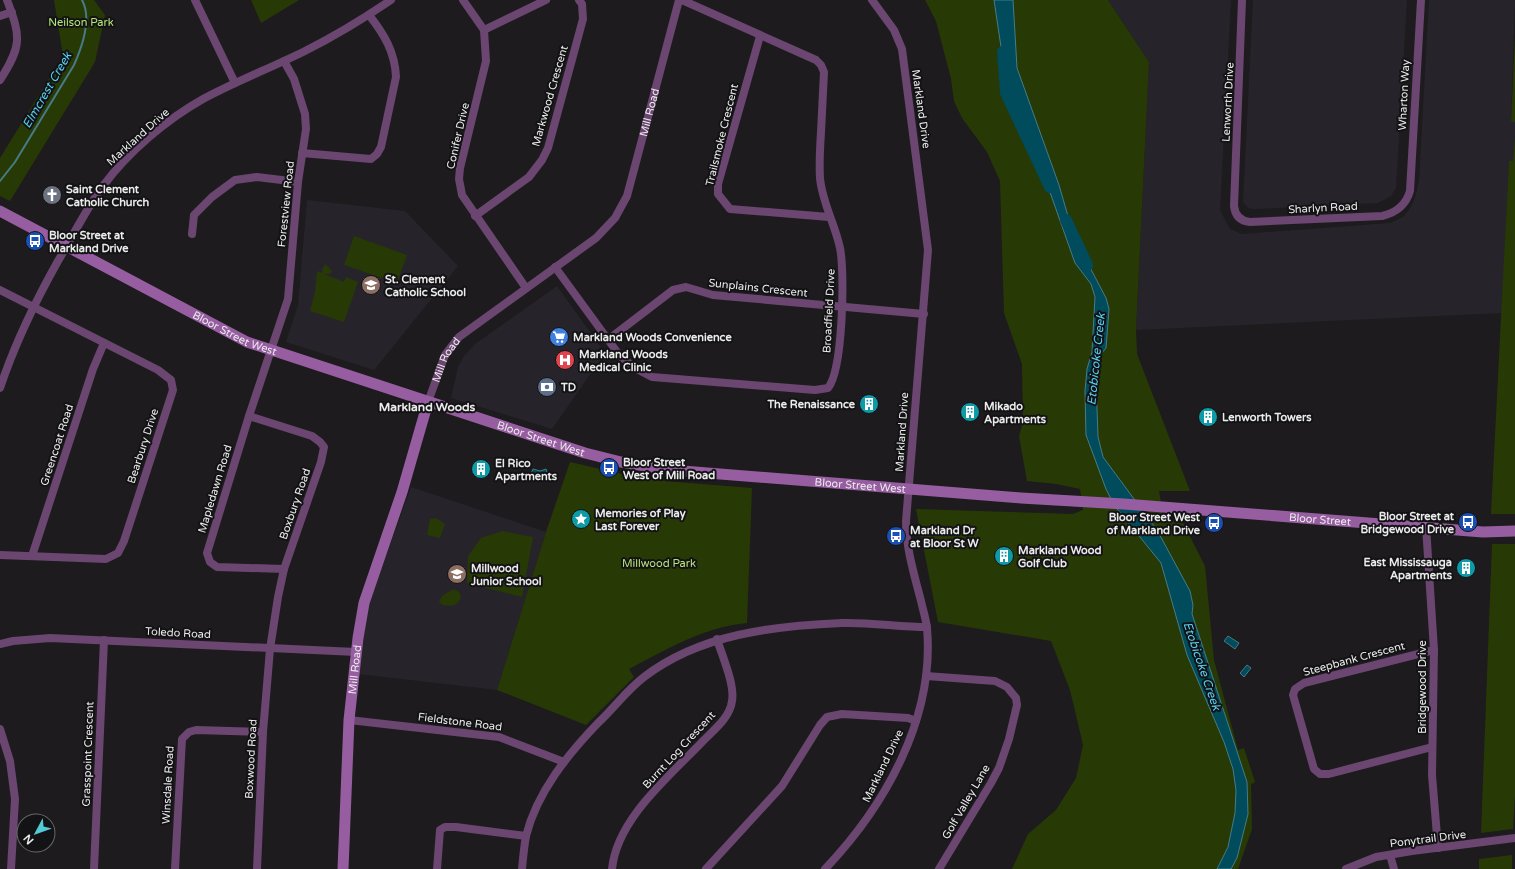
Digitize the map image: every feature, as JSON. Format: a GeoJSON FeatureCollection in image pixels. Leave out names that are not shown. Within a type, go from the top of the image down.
{"type":"FeatureCollection","features":[{"type":"Feature","properties":{"kind":"main road","name":"Bloor Street West"},"geometry":{"type":"LineString","coordinates":[[0,211],[66,248],[247,342],[585,453],[640,466],[670,470],[1124,504]]}},
{"type":"Feature","properties":{"kind":"main road","name":"Mill Road"},"geometry":{"type":"LineString","coordinates":[[343,869],[349,720],[356,652],[364,603],[402,492],[428,402]]}},
{"type":"Feature","properties":{"kind":"main road","name":"Bloor Street"},"geometry":{"type":"LineString","coordinates":[[1124,504],[1174,509],[1426,526],[1483,532],[1515,531]]}},
{"type":"Feature","properties":{"kind":"street"},"geometry":{"type":"LineString","coordinates":[[0,80],[10,65],[18,44],[18,33],[7,0]]}},
{"type":"Feature","properties":{"kind":"street"},"geometry":{"type":"LineString","coordinates":[[195,0],[235,83]]}},
{"type":"Feature","properties":{"kind":"street","name":"Markland Drive"},"geometry":{"type":"LineString","coordinates":[[0,388],[33,306],[84,216],[103,186],[128,157],[180,113],[235,83],[317,45],[369,15],[391,0]]}},
{"type":"Feature","properties":{"kind":"street"},"geometry":{"type":"LineString","coordinates":[[463,0],[484,30],[546,0]]}},
{"type":"Feature","properties":{"kind":"street","name":"Markwood Crescent"},"geometry":{"type":"LineString","coordinates":[[475,216],[529,178],[548,148],[583,19],[582,4],[579,0]]}},
{"type":"Feature","properties":{"kind":"street","name":"Mill Road"},"geometry":{"type":"LineString","coordinates":[[428,402],[445,355],[459,337],[607,228],[623,206],[628,196],[679,0]]}},
{"type":"Feature","properties":{"kind":"street","name":"Broadfield Drive"},"geometry":{"type":"LineString","coordinates":[[555,267],[620,356],[642,373],[652,376],[821,390],[828,388],[834,379],[842,308],[843,268],[840,247],[820,179],[819,156],[824,72],[822,65],[816,60],[682,0]]}},
{"type":"Feature","properties":{"kind":"street","name":"Markland Drive"},"geometry":{"type":"LineString","coordinates":[[825,869],[864,824],[882,796],[908,746],[916,720],[926,676],[927,627],[906,540],[928,250],[902,49],[894,30],[872,0]]}},
{"type":"Feature","properties":{"kind":"street","name":"Lenworth Drive"},"geometry":{"type":"LineString","coordinates":[[1234,206],[1242,0]]}},
{"type":"Feature","properties":{"kind":"street","name":"Wharton Way"},"geometry":{"type":"LineString","coordinates":[[1410,191],[1421,0]]}},
{"type":"Feature","properties":{"kind":"street"},"geometry":{"type":"LineString","coordinates":[[0,16],[12,12]]}},
{"type":"Feature","properties":{"kind":"street"},"geometry":{"type":"LineString","coordinates":[[302,153],[371,159],[377,154],[381,147],[396,76],[396,65],[389,44],[369,15]]}},
{"type":"Feature","properties":{"kind":"street","name":"Conifer Drive"},"geometry":{"type":"LineString","coordinates":[[484,30],[486,62],[460,168],[459,179],[462,195],[526,288]]}},
{"type":"Feature","properties":{"kind":"street","name":"Trailsmoke Crescent"},"geometry":{"type":"LineString","coordinates":[[760,36],[718,184],[718,194],[730,209],[830,217]]}},
{"type":"Feature","properties":{"kind":"street","name":"Forestview Road"},"geometry":{"type":"LineString","coordinates":[[271,350],[288,299],[298,182],[306,129],[305,114],[294,79],[284,61]]}},
{"type":"Feature","properties":{"kind":"street"},"geometry":{"type":"LineString","coordinates":[[192,234],[194,215],[212,197],[235,180],[257,177],[298,182]]}},
{"type":"Feature","properties":{"kind":"street","name":"Sharlyn Road"},"geometry":{"type":"LineString","coordinates":[[1234,206],[1238,216],[1247,222],[1378,216],[1389,214],[1399,208],[1407,199],[1410,191]]}},
{"type":"Feature","properties":{"kind":"street","name":"Sunplains Crescent"},"geometry":{"type":"LineString","coordinates":[[608,339],[679,287],[686,287],[714,295],[842,308],[924,314]]}},
{"type":"Feature","properties":{"kind":"street","name":"Bearbury Drive"},"geometry":{"type":"LineString","coordinates":[[0,290],[164,373],[171,380],[173,390],[124,541],[118,553],[106,559],[0,555]]}},
{"type":"Feature","properties":{"kind":"street","name":"Greencoat Road"},"geometry":{"type":"LineString","coordinates":[[32,556],[93,369],[104,343]]}},
{"type":"Feature","properties":{"kind":"street","name":"Mapledawn Road"},"geometry":{"type":"LineString","coordinates":[[271,350],[249,416],[207,558],[213,565],[218,567],[284,569]]}},
{"type":"Feature","properties":{"kind":"street","name":"Boxbury Road"},"geometry":{"type":"LineString","coordinates":[[249,416],[312,436],[324,447],[321,462],[284,569],[270,649]]}},
{"type":"Feature","properties":{"kind":"street","name":"Bridgewood Drive"},"geometry":{"type":"LineString","coordinates":[[1426,526],[1434,650],[1432,789],[1438,848]]}},
{"type":"Feature","properties":{"kind":"street"},"geometry":{"type":"LineString","coordinates":[[522,869],[526,836],[551,780],[564,762],[576,746],[644,677],[677,656],[717,639],[743,633],[843,623],[927,627]]}},
{"type":"Feature","properties":{"kind":"street","name":"Toledo Road"},"geometry":{"type":"LineString","coordinates":[[0,644],[29,639],[104,640],[356,652]]}},
{"type":"Feature","properties":{"kind":"street","name":"Burnt Log Crescent"},"geometry":{"type":"LineString","coordinates":[[612,869],[617,846],[627,825],[639,809],[719,725],[729,712],[732,701],[731,685],[717,639]]}},
{"type":"Feature","properties":{"kind":"street","name":"Grasspoint Crescent"},"geometry":{"type":"LineString","coordinates":[[94,869],[104,640]]}},
{"type":"Feature","properties":{"kind":"street","name":"Boxwood Road"},"geometry":{"type":"LineString","coordinates":[[257,869],[263,732],[270,649]]}},
{"type":"Feature","properties":{"kind":"street","name":"Steepbank Crescent"},"geometry":{"type":"LineString","coordinates":[[1432,747],[1329,774],[1320,774],[1314,769],[1293,695],[1295,689],[1304,683],[1434,650]]}},
{"type":"Feature","properties":{"kind":"street","name":"Golf Valley Lane"},"geometry":{"type":"LineString","coordinates":[[926,676],[995,681],[1002,684],[1012,692],[1016,698],[1017,705],[1009,739],[999,768],[939,869]]}},
{"type":"Feature","properties":{"kind":"street"},"geometry":{"type":"LineString","coordinates":[[706,869],[782,786],[820,725],[827,717],[842,714],[908,718],[916,720]]}},
{"type":"Feature","properties":{"kind":"street","name":"Fieldstone Road"},"geometry":{"type":"LineString","coordinates":[[349,720],[499,737],[564,762]]}},
{"type":"Feature","properties":{"kind":"street"},"geometry":{"type":"LineString","coordinates":[[0,729],[10,761],[15,799],[11,869]]}},
{"type":"Feature","properties":{"kind":"street","name":"Winsdale Road"},"geometry":{"type":"LineString","coordinates":[[175,869],[182,739],[190,732],[196,730],[263,732]]}},
{"type":"Feature","properties":{"kind":"street"},"geometry":{"type":"LineString","coordinates":[[437,869],[440,830],[445,827],[456,827],[526,836]]}},
{"type":"Feature","properties":{"kind":"street","name":"Ponytrail Drive"},"geometry":{"type":"LineString","coordinates":[[1346,869],[1376,857],[1515,838]]}},
{"type":"Feature","properties":{"kind":"street"},"geometry":{"type":"LineString","coordinates":[[1390,855],[1394,869]]}},
{"type":"Feature","properties":{"kind":"shaded area"},"geometry":{"type":"Polygon","coordinates":[[[1108,0],[1231,0],[1220,210],[1230,229],[1242,234],[1390,223],[1403,217],[1411,207],[1419,181],[1429,0],[1515,0],[1511,122],[1515,122],[1515,136],[1513,161],[1509,161],[1502,313],[1136,330],[1149,62],[1108,0]]]}},
{"type":"Feature","properties":{"kind":"shaded area"},"geometry":{"type":"Polygon","coordinates":[[[1253,0],[1407,0],[1396,188],[1391,196],[1378,203],[1254,209],[1248,208],[1243,202],[1253,0]]]}},
{"type":"Feature","properties":{"kind":"shaded area","name":"St. Clement Catholic School"},"geometry":{"type":"Polygon","coordinates":[[[307,200],[405,211],[458,266],[374,370],[286,342],[298,305],[307,200]]]}},
{"type":"Feature","properties":{"kind":"shaded area","name":"Markland Woods"},"geometry":{"type":"Polygon","coordinates":[[[557,286],[605,353],[552,429],[451,398],[458,367],[464,356],[475,344],[557,286]]]}},
{"type":"Feature","properties":{"kind":"shaded area","name":"Millwood Junior School"},"geometry":{"type":"Polygon","coordinates":[[[411,487],[546,532],[497,690],[358,674],[368,606],[411,487]]]}},
{"type":"Feature","properties":{"kind":"green space","name":"Neilson Park"},"geometry":{"type":"Polygon","coordinates":[[[54,0],[94,0],[105,15],[95,62],[10,201],[0,196],[0,158],[63,56],[54,0]]]}},
{"type":"Feature","properties":{"kind":"green space"},"geometry":{"type":"Polygon","coordinates":[[[251,0],[299,0],[261,23],[251,0]]]}},
{"type":"Feature","properties":{"kind":"green space","name":"Markland Wood Golf Club"},"geometry":{"type":"Polygon","coordinates":[[[925,0],[1108,0],[1149,62],[1136,330],[1137,354],[1190,491],[1159,491],[1164,520],[1183,523],[1205,566],[1214,660],[1238,750],[1244,748],[1255,782],[1251,784],[1252,829],[1238,869],[1012,869],[1028,834],[1056,810],[1076,778],[1083,745],[1070,690],[1051,641],[938,622],[916,509],[1073,514],[1083,510],[1080,489],[1056,484],[1027,481],[1019,436],[1023,422],[1022,364],[1004,313],[1000,181],[987,152],[962,118],[954,101],[951,79],[936,21],[925,0]]]}},
{"type":"Feature","properties":{"kind":"green space"},"geometry":{"type":"Polygon","coordinates":[[[1515,35],[1515,122],[1511,122],[1515,35]]]}},
{"type":"Feature","properties":{"kind":"green space"},"geometry":{"type":"Polygon","coordinates":[[[1515,136],[1515,514],[1491,514],[1509,161],[1513,161],[1515,136]]]}},
{"type":"Feature","properties":{"kind":"green space"},"geometry":{"type":"Polygon","coordinates":[[[354,236],[407,255],[397,283],[344,265],[354,236]]]}},
{"type":"Feature","properties":{"kind":"green space"},"geometry":{"type":"Polygon","coordinates":[[[325,264],[332,271],[330,274],[324,274],[344,282],[346,277],[358,282],[344,322],[310,311],[315,292],[317,271],[323,273],[322,270],[325,264]]]}},
{"type":"Feature","properties":{"kind":"green space","name":"Millwood Park"},"geometry":{"type":"Polygon","coordinates":[[[570,462],[635,477],[664,481],[752,488],[747,623],[731,625],[701,634],[629,669],[634,677],[586,725],[497,690],[546,532],[570,462]]]}},
{"type":"Feature","properties":{"kind":"green space"},"geometry":{"type":"Polygon","coordinates":[[[436,518],[445,524],[440,538],[427,535],[430,519],[436,518]]]}},
{"type":"Feature","properties":{"kind":"green space"},"geometry":{"type":"Polygon","coordinates":[[[502,531],[533,537],[522,597],[467,583],[468,556],[481,538],[502,531]]]}},
{"type":"Feature","properties":{"kind":"green space"},"geometry":{"type":"Polygon","coordinates":[[[1492,544],[1515,544],[1515,795],[1513,829],[1481,833],[1492,544]]]}},
{"type":"Feature","properties":{"kind":"green space"},"geometry":{"type":"Polygon","coordinates":[[[454,589],[459,592],[461,597],[458,603],[451,606],[442,605],[439,601],[454,589]]]}},
{"type":"Feature","properties":{"kind":"green space"},"geometry":{"type":"Polygon","coordinates":[[[1512,855],[1512,869],[1479,869],[1479,859],[1512,855]]]}},
{"type":"Feature","properties":{"kind":"water","name":"Etobicoke Creek"},"geometry":{"type":"Polygon","coordinates":[[[994,0],[1013,0],[1017,68],[1059,185],[1074,237],[1106,298],[1109,309],[1106,348],[1101,354],[1096,380],[1098,437],[1103,457],[1157,530],[1190,591],[1193,605],[1192,614],[1247,782],[1248,814],[1237,858],[1231,869],[1217,869],[1228,847],[1235,813],[1236,790],[1233,769],[1224,742],[1187,655],[1161,563],[1114,505],[1106,489],[1086,435],[1085,391],[1087,369],[1092,352],[1095,297],[1091,284],[1075,263],[1040,164],[1017,121],[1007,87],[994,0]]]}},
{"type":"Feature","properties":{"kind":"water"},"geometry":{"type":"Polygon","coordinates":[[[533,469],[540,471],[546,469],[548,475],[541,477],[531,474],[533,469]]]}},
{"type":"Feature","properties":{"kind":"water"},"geometry":{"type":"Polygon","coordinates":[[[1228,636],[1239,643],[1235,649],[1224,641],[1228,636]]]}},
{"type":"Feature","properties":{"kind":"water"},"geometry":{"type":"Polygon","coordinates":[[[1247,665],[1251,668],[1244,677],[1240,673],[1247,665]]]}},
{"type":"Feature","properties":{"kind":"waterway","name":"Elmcrest Creek"},"geometry":{"type":"LineString","coordinates":[[0,181],[15,162],[74,65],[83,41],[86,24],[85,7],[82,0]]}},
{"type":"Feature","properties":{"kind":"waterway","name":"Etobicoke Creek"},"geometry":{"type":"LineString","coordinates":[[1003,52],[1006,93],[1050,187]]}},
{"type":"Feature","properties":{"kind":"waterway","name":"Etobicoke Creek"},"geometry":{"type":"LineString","coordinates":[[1066,220],[1087,265]]}},
{"type":"Feature","properties":{"kind":"place","name":"Saint Clement Catholic Church"},"geometry":{"type":"Point","coordinates":[52,195]}},
{"type":"Feature","properties":{"kind":"place","name":"Bloor Street at Markland Drive"},"geometry":{"type":"Point","coordinates":[35,241]}},
{"type":"Feature","properties":{"kind":"place","name":"St. Clement Catholic School"},"geometry":{"type":"Point","coordinates":[371,285]}},
{"type":"Feature","properties":{"kind":"place","name":"Markland Woods Convenience"},"geometry":{"type":"Point","coordinates":[559,337]}},
{"type":"Feature","properties":{"kind":"place","name":"Markland Woods Medical Clinic"},"geometry":{"type":"Point","coordinates":[565,360]}},
{"type":"Feature","properties":{"kind":"place","name":"TD"},"geometry":{"type":"Point","coordinates":[547,387]}},
{"type":"Feature","properties":{"kind":"place","name":"The Renaissance"},"geometry":{"type":"Point","coordinates":[869,404]}},
{"type":"Feature","properties":{"kind":"place","name":"Mikado Apartments"},"geometry":{"type":"Point","coordinates":[970,412]}},
{"type":"Feature","properties":{"kind":"place","name":"Lenworth Towers"},"geometry":{"type":"Point","coordinates":[1208,417]}},
{"type":"Feature","properties":{"kind":"place","name":"Bloor Street West of Mill Road"},"geometry":{"type":"Point","coordinates":[609,468]}},
{"type":"Feature","properties":{"kind":"place","name":"El Rico Apartments"},"geometry":{"type":"Point","coordinates":[481,469]}},
{"type":"Feature","properties":{"kind":"place","name":"Memories of Play Last Forever"},"geometry":{"type":"Point","coordinates":[581,519]}},
{"type":"Feature","properties":{"kind":"place","name":"Bloor Street at Bridgewood Drive"},"geometry":{"type":"Point","coordinates":[1468,522]}},
{"type":"Feature","properties":{"kind":"place","name":"Bloor Street West of Markland Drive"},"geometry":{"type":"Point","coordinates":[1214,523]}},
{"type":"Feature","properties":{"kind":"place","name":"Markland Dr at Bloor St W"},"geometry":{"type":"Point","coordinates":[896,536]}},
{"type":"Feature","properties":{"kind":"place","name":"Markland Wood Golf Club"},"geometry":{"type":"Point","coordinates":[1004,556]}},
{"type":"Feature","properties":{"kind":"place","name":"East Mississauga Apartments"},"geometry":{"type":"Point","coordinates":[1466,568]}},
{"type":"Feature","properties":{"kind":"place","name":"Millwood Junior School"},"geometry":{"type":"Point","coordinates":[457,574]}},
{"type":"Feature","properties":{"kind":"district","name":"Markland Woods"},"geometry":{"type":"Point","coordinates":[427,407]}}]}
